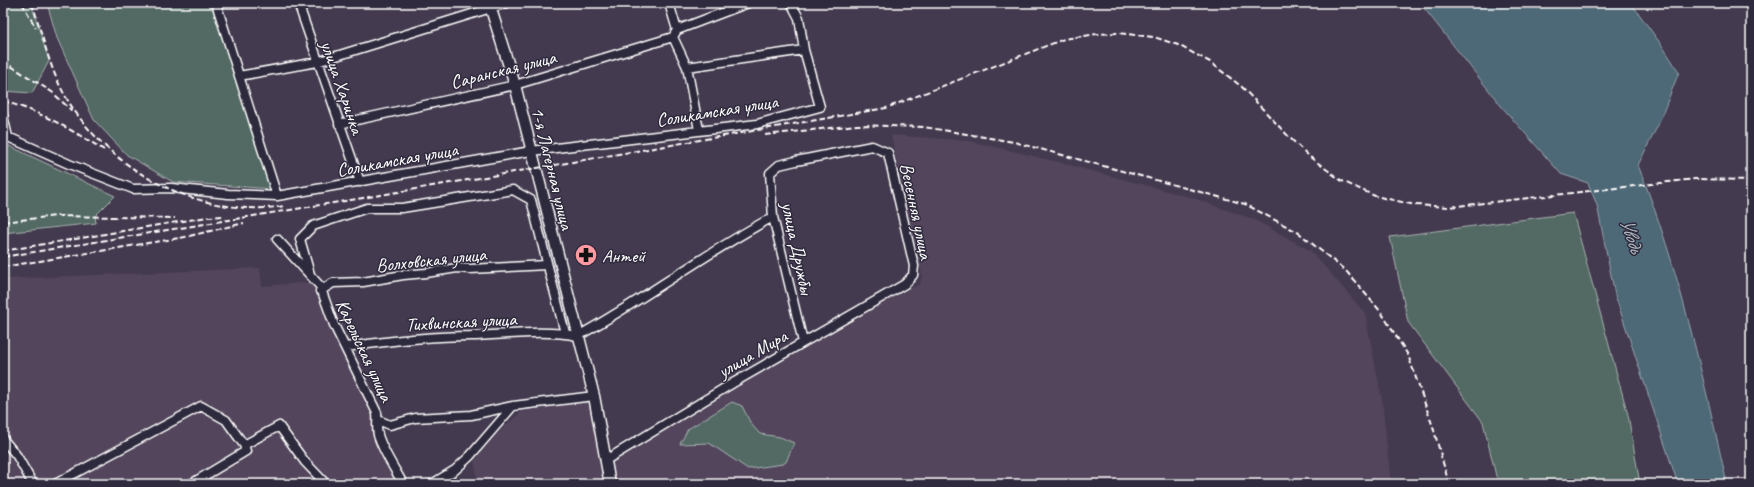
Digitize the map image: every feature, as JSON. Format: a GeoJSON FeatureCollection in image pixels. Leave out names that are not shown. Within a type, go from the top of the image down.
{"type":"FeatureCollection","features":[{"type":"Feature","properties":{"kind":"main road","name":"1-я Лагерная улица"},"geometry":{"type":"LineString","coordinates":[[490,6],[515,85],[594,396],[610,484]]}},
{"type":"Feature","properties":{"kind":"street"},"geometry":{"type":"LineString","coordinates":[[216,3],[277,196]]}},
{"type":"Feature","properties":{"kind":"street","name":"улица Харинка"},"geometry":{"type":"LineString","coordinates":[[298,3],[317,62],[360,182]]}},
{"type":"Feature","properties":{"kind":"street"},"geometry":{"type":"LineString","coordinates":[[239,76],[317,62],[490,6],[507,3]]}},
{"type":"Feature","properties":{"kind":"street"},"geometry":{"type":"LineString","coordinates":[[669,3],[675,34],[687,67],[699,130]]}},
{"type":"Feature","properties":{"kind":"street","name":"Саранская улица"},"geometry":{"type":"LineString","coordinates":[[339,124],[515,85],[675,34],[748,3]]}},
{"type":"Feature","properties":{"kind":"street"},"geometry":{"type":"LineString","coordinates":[[687,67],[804,50],[799,18],[791,3]]}},
{"type":"Feature","properties":{"kind":"street","name":"Соликамская улица"},"geometry":{"type":"LineString","coordinates":[[3,116],[8,137],[68,164],[133,189],[171,188],[228,194],[277,196],[531,152],[757,124],[820,107],[804,50]]}},
{"type":"Feature","properties":{"kind":"street","name":"Весенняя улица"},"geometry":{"type":"LineString","coordinates":[[779,165],[872,146],[888,154],[914,266],[913,275]]}},
{"type":"Feature","properties":{"kind":"street","name":"улица Дружбы"},"geometry":{"type":"LineString","coordinates":[[779,165],[770,173],[773,217],[803,342]]}},
{"type":"Feature","properties":{"kind":"street"},"geometry":{"type":"LineString","coordinates":[[310,274],[300,239],[313,226],[367,208],[402,208],[513,190],[531,200],[565,333]]}},
{"type":"Feature","properties":{"kind":"street"},"geometry":{"type":"LineString","coordinates":[[578,336],[632,304],[733,239],[773,217]]}},
{"type":"Feature","properties":{"kind":"street","name":"Карельская улица"},"geometry":{"type":"LineString","coordinates":[[277,240],[320,286],[320,291],[334,325],[377,413],[378,420],[376,428],[378,437],[403,484]]}},
{"type":"Feature","properties":{"kind":"street","name":"Волховская улица"},"geometry":{"type":"LineString","coordinates":[[320,291],[333,283],[363,282],[403,275],[426,274],[457,268],[470,270],[547,265]]}},
{"type":"Feature","properties":{"kind":"street","name":"улица Мира"},"geometry":{"type":"LineString","coordinates":[[606,460],[803,342],[905,284],[913,275]]}},
{"type":"Feature","properties":{"kind":"street","name":"Тихвинская улица"},"geometry":{"type":"LineString","coordinates":[[346,347],[402,339],[459,335],[565,333],[578,336]]}},
{"type":"Feature","properties":{"kind":"street"},"geometry":{"type":"LineString","coordinates":[[378,420],[390,425],[415,418],[471,415],[513,406],[594,396]]}},
{"type":"Feature","properties":{"kind":"street"},"geometry":{"type":"LineString","coordinates":[[55,484],[201,406],[226,420],[244,445],[246,451],[191,484]]}},
{"type":"Feature","properties":{"kind":"street"},"geometry":{"type":"LineString","coordinates":[[432,484],[455,470],[470,456],[513,406]]}},
{"type":"Feature","properties":{"kind":"street"},"geometry":{"type":"LineString","coordinates":[[244,445],[279,426],[305,462],[326,484]]}},
{"type":"Feature","properties":{"kind":"street"},"geometry":{"type":"LineString","coordinates":[[3,439],[17,456],[33,484]]}},
{"type":"Feature","properties":{"kind":"shaded area"},"geometry":{"type":"Polygon","coordinates":[[[891,135],[970,141],[1062,163],[1193,198],[1255,220],[1311,251],[1365,313],[1382,400],[1391,484],[613,484],[611,462],[863,312],[920,284],[922,275],[891,135]]]}},
{"type":"Feature","properties":{"kind":"shaded area"},"geometry":{"type":"Polygon","coordinates":[[[260,268],[262,286],[313,282],[319,290],[359,385],[379,424],[379,439],[401,484],[3,484],[3,279],[260,268]]]}},
{"type":"Feature","properties":{"kind":"shaded area"},"geometry":{"type":"Polygon","coordinates":[[[590,398],[607,484],[478,484],[474,460],[500,431],[522,411],[536,406],[590,398]]]}},
{"type":"Feature","properties":{"kind":"green space"},"geometry":{"type":"Polygon","coordinates":[[[3,3],[31,3],[49,61],[32,93],[3,91],[3,3]]]}},
{"type":"Feature","properties":{"kind":"green space"},"geometry":{"type":"Polygon","coordinates":[[[47,3],[213,3],[273,189],[173,182],[127,155],[94,120],[57,38],[47,3]]]}},
{"type":"Feature","properties":{"kind":"green space"},"geometry":{"type":"Polygon","coordinates":[[[3,143],[115,196],[95,216],[96,223],[3,233],[3,143]]]}},
{"type":"Feature","properties":{"kind":"green space"},"geometry":{"type":"Polygon","coordinates":[[[1573,213],[1628,415],[1640,484],[1498,484],[1483,422],[1408,322],[1390,237],[1573,213]]]}},
{"type":"Feature","properties":{"kind":"green space"},"geometry":{"type":"Polygon","coordinates":[[[732,402],[742,406],[751,424],[760,434],[780,437],[794,443],[786,462],[783,464],[748,469],[709,443],[680,444],[688,429],[732,402]]]}},
{"type":"Feature","properties":{"kind":"water","name":"Уводь"},"geometry":{"type":"Polygon","coordinates":[[[1420,3],[1631,3],[1679,72],[1658,125],[1638,165],[1653,204],[1678,283],[1709,403],[1727,484],[1678,484],[1615,295],[1597,205],[1588,183],[1561,174],[1502,107],[1420,3]]]}},
{"type":"Feature","properties":{"kind":"railway"},"geometry":{"type":"LineString","coordinates":[[22,3],[36,28]]}},
{"type":"Feature","properties":{"kind":"railway"},"geometry":{"type":"LineString","coordinates":[[32,3],[59,84],[76,113],[98,139],[124,162],[153,181],[184,195],[217,204],[251,208],[285,206]]}},
{"type":"Feature","properties":{"kind":"railway"},"geometry":{"type":"LineString","coordinates":[[3,257],[363,198],[886,108],[1064,39],[1097,34],[1117,33],[1154,37],[1178,45],[1210,62],[1242,87],[1310,157],[1342,181],[1375,196],[1415,205],[1449,207],[1695,179],[1751,180]]}},
{"type":"Feature","properties":{"kind":"railway"},"geometry":{"type":"LineString","coordinates":[[3,61],[52,92],[72,111]]}},
{"type":"Feature","properties":{"kind":"railway"},"geometry":{"type":"LineString","coordinates":[[3,101],[43,116],[67,128],[104,150]]}},
{"type":"Feature","properties":{"kind":"railway"},"geometry":{"type":"LineString","coordinates":[[765,135],[857,125],[924,127],[1014,142],[1245,204],[1299,233],[1346,271],[1381,312],[1408,355],[1433,427],[1449,484]]}},
{"type":"Feature","properties":{"kind":"railway"},"geometry":{"type":"LineString","coordinates":[[3,222],[56,216],[175,218]]}},
{"type":"Feature","properties":{"kind":"railway"},"geometry":{"type":"LineString","coordinates":[[3,251],[207,217],[224,216]]}},
{"type":"Feature","properties":{"kind":"railway"},"geometry":{"type":"LineString","coordinates":[[3,267],[185,237],[244,223]]}},
{"type":"Feature","properties":{"kind":"place","name":"Антей"},"geometry":{"type":"Point","coordinates":[586,255]}}]}
